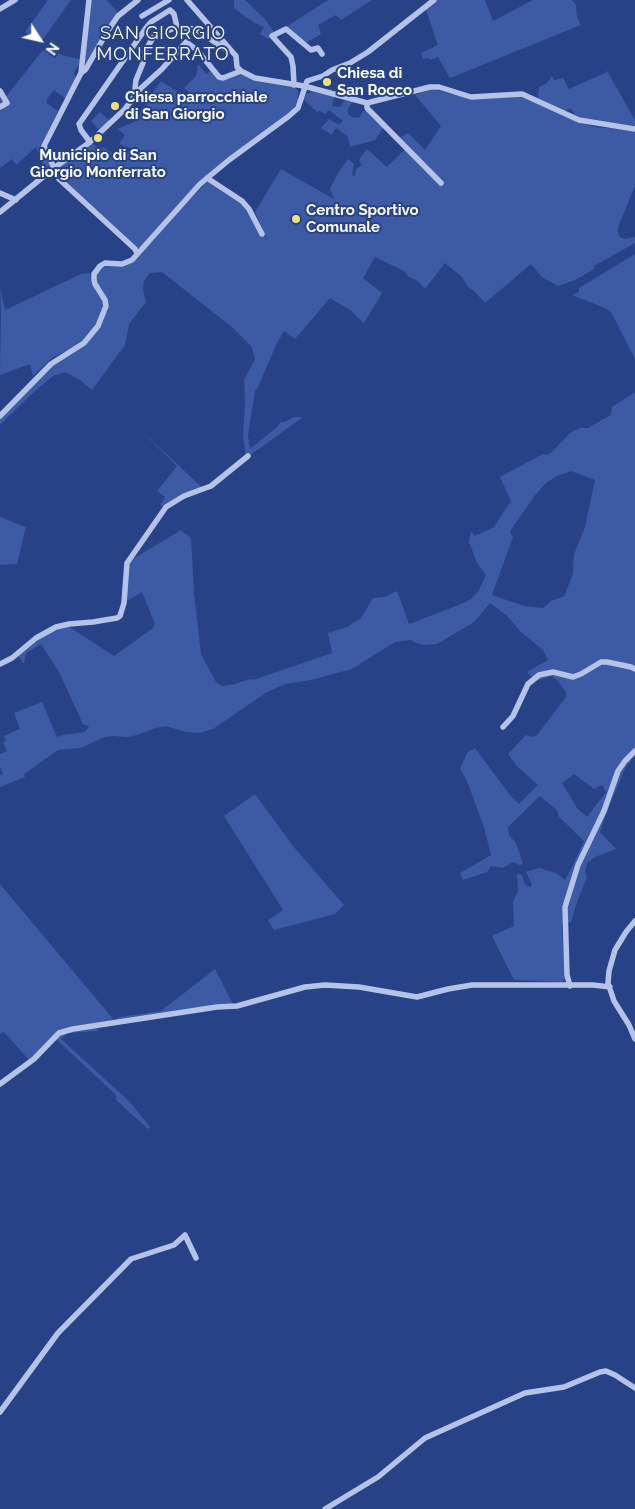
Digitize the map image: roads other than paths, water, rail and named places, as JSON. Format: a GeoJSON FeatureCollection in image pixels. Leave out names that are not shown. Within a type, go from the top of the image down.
{"type":"FeatureCollection","features":[{"type":"Feature","properties":{"kind":"street"},"geometry":{"type":"LineString","coordinates":[[0,9],[15,0]]}},
{"type":"Feature","properties":{"kind":"street"},"geometry":{"type":"LineString","coordinates":[[90,0],[81,73],[44,146],[56,174],[64,184],[135,249],[137,253]]}},
{"type":"Feature","properties":{"kind":"street"},"geometry":{"type":"LineString","coordinates":[[81,73],[86,69],[118,16],[138,0]]}},
{"type":"Feature","properties":{"kind":"street"},"geometry":{"type":"LineString","coordinates":[[142,16],[169,0]]}},
{"type":"Feature","properties":{"kind":"street"},"geometry":{"type":"LineString","coordinates":[[188,0],[236,56],[239,69]]}},
{"type":"Feature","properties":{"kind":"street"},"geometry":{"type":"LineString","coordinates":[[0,416],[51,364],[84,343],[98,326],[106,306],[105,300],[95,284],[94,274],[96,270],[105,263],[127,263],[135,257],[207,178],[298,108],[307,81],[323,76],[368,52],[434,0]]}},
{"type":"Feature","properties":{"kind":"street"},"geometry":{"type":"LineString","coordinates":[[90,142],[81,130],[80,124],[82,120],[151,22],[170,10],[174,14],[177,27]]}},
{"type":"Feature","properties":{"kind":"street"},"geometry":{"type":"LineString","coordinates":[[134,96],[136,80],[143,62],[144,53],[154,36],[177,27],[196,29],[202,32],[227,50],[239,69],[255,78],[304,86],[366,103],[430,87],[439,87],[470,96],[522,94],[579,120],[635,129]]}},
{"type":"Feature","properties":{"kind":"street"},"geometry":{"type":"LineString","coordinates":[[294,84],[291,57],[272,36],[286,29],[311,50],[318,48],[322,54]]}},
{"type":"Feature","properties":{"kind":"street"},"geometry":{"type":"LineString","coordinates":[[0,212],[54,168],[90,142],[116,118],[134,96],[186,42],[197,50],[219,77],[223,78],[239,69]]}},
{"type":"Feature","properties":{"kind":"street"},"geometry":{"type":"LineString","coordinates":[[0,91],[7,103],[0,107]]}},
{"type":"Feature","properties":{"kind":"street"},"geometry":{"type":"LineString","coordinates":[[366,103],[367,108],[441,183]]}},
{"type":"Feature","properties":{"kind":"street"},"geometry":{"type":"LineString","coordinates":[[207,178],[242,201],[249,209],[262,234]]}},
{"type":"Feature","properties":{"kind":"street"},"geometry":{"type":"LineString","coordinates":[[0,192],[16,200]]}},
{"type":"Feature","properties":{"kind":"street"},"geometry":{"type":"LineString","coordinates":[[0,664],[12,658],[36,638],[56,627],[120,616],[124,603],[127,563],[166,508],[184,496],[211,486],[248,456]]}},
{"type":"Feature","properties":{"kind":"street"},"geometry":{"type":"LineString","coordinates":[[504,727],[513,716],[528,684],[539,675],[553,672],[572,677],[601,662],[635,669]]}},
{"type":"Feature","properties":{"kind":"street"},"geometry":{"type":"LineString","coordinates":[[570,986],[567,975],[565,907],[578,865],[604,811],[618,771],[635,751]]}},
{"type":"Feature","properties":{"kind":"street"},"geometry":{"type":"LineString","coordinates":[[635,921],[615,950],[609,971],[610,987],[614,1001],[629,1025],[635,1039]]}},
{"type":"Feature","properties":{"kind":"street"},"geometry":{"type":"LineString","coordinates":[[0,1084],[34,1059],[59,1033],[217,1007],[237,1006],[305,988],[325,985],[359,987],[417,997],[472,985],[593,985],[610,987]]}},
{"type":"Feature","properties":{"kind":"street"},"geometry":{"type":"LineString","coordinates":[[0,1412],[58,1333],[100,1292],[123,1266],[137,1256],[163,1250],[174,1245],[187,1232],[196,1258]]}},
{"type":"Feature","properties":{"kind":"street"},"geometry":{"type":"LineString","coordinates":[[325,1509],[378,1477],[426,1438],[525,1393],[564,1387],[606,1371],[635,1388]]}},
{"type":"Feature","properties":{"kind":"place","name":"Chiesa di San Rocco"},"geometry":{"type":"Point","coordinates":[327,82]}},
{"type":"Feature","properties":{"kind":"place","name":"Chiesa parrocchiale di San Giorgio"},"geometry":{"type":"Point","coordinates":[115,106]}},
{"type":"Feature","properties":{"kind":"place","name":"Municipio di San Giorgio Monferrato"},"geometry":{"type":"Point","coordinates":[98,138]}},
{"type":"Feature","properties":{"kind":"place","name":"Centro Sportivo Comunale"},"geometry":{"type":"Point","coordinates":[296,219]}},
{"type":"Feature","properties":{"kind":"district","name":"SAN GIORGIO MONFERRATO"},"geometry":{"type":"Point","coordinates":[163,44]}}]}
